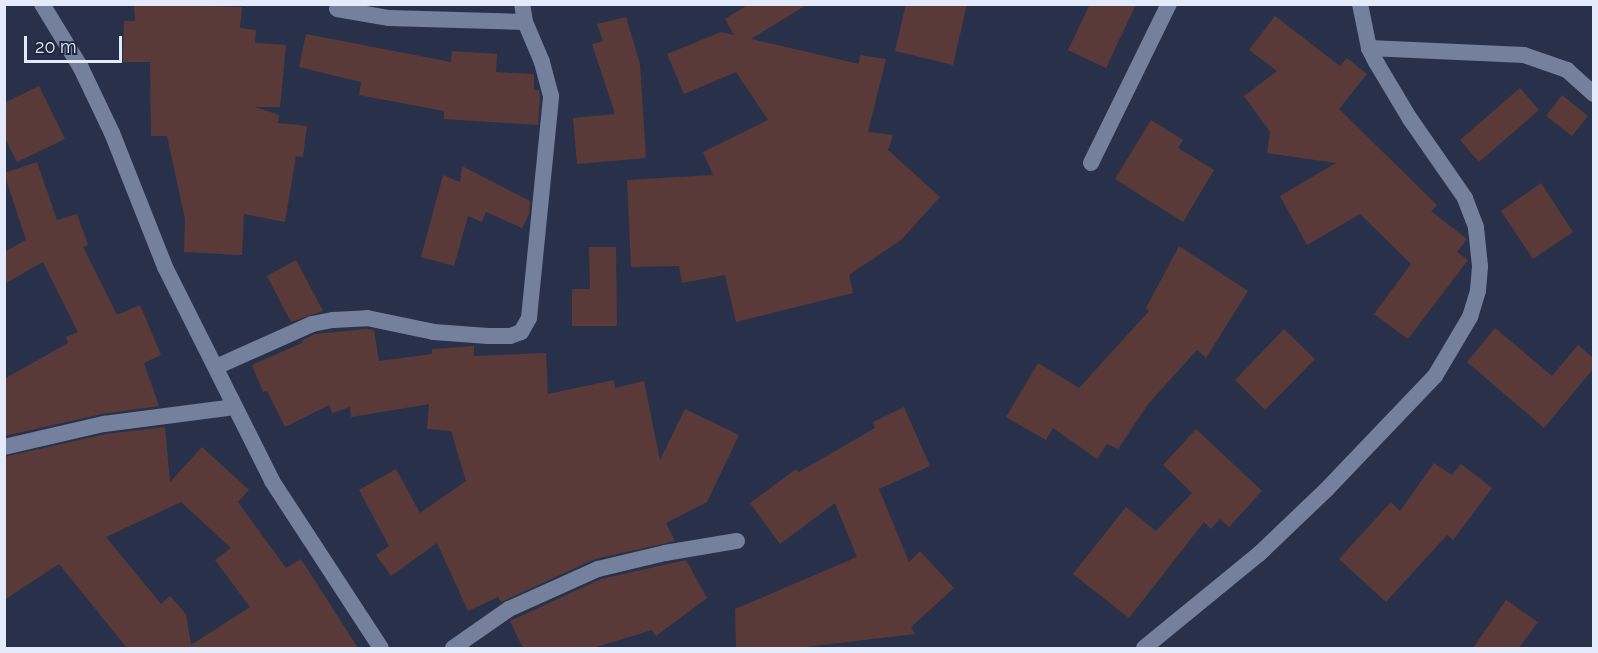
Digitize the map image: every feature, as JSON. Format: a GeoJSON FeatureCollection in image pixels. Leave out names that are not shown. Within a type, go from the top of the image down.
{"type":"FeatureCollection","features":[{"type":"Feature","properties":{"kind":"street"},"geometry":{"type":"LineString","coordinates":[[42,4],[86,79],[112,133],[165,267],[272,481],[381,648]]}},
{"type":"Feature","properties":{"kind":"street"},"geometry":{"type":"LineString","coordinates":[[216,368],[304,328],[333,320],[367,318],[434,332],[488,336],[510,336],[521,332],[529,318],[551,96],[542,62],[525,22],[522,4]]}},
{"type":"Feature","properties":{"kind":"street"},"geometry":{"type":"LineString","coordinates":[[1091,163],[1168,4]]}},
{"type":"Feature","properties":{"kind":"street"},"geometry":{"type":"LineString","coordinates":[[1143,648],[1259,554],[1326,490],[1434,376],[1470,317],[1478,290],[1480,266],[1476,227],[1465,198],[1410,119],[1369,48],[1360,4]]}},
{"type":"Feature","properties":{"kind":"street"},"geometry":{"type":"LineString","coordinates":[[338,9],[389,18],[525,22]]}},
{"type":"Feature","properties":{"kind":"street"},"geometry":{"type":"LineString","coordinates":[[1369,48],[1524,55],[1568,70],[1593,94]]}},
{"type":"Feature","properties":{"kind":"street"},"geometry":{"type":"LineString","coordinates":[[4,447],[104,424],[235,407]]}},
{"type":"Feature","properties":{"kind":"street"},"geometry":{"type":"LineString","coordinates":[[453,648],[509,609],[598,569],[665,553],[737,541]]}},
{"type":"Feature","properties":{"kind":"building"},"geometry":{"type":"Polygon","coordinates":[[[134,4],[242,7],[240,28],[256,30],[255,43],[286,45],[280,107],[255,107],[279,115],[278,123],[307,126],[303,157],[296,156],[285,222],[244,214],[242,255],[184,252],[185,219],[167,136],[151,136],[150,62],[123,62],[124,21],[135,21],[134,4]]]}},
{"type":"Feature","properties":{"kind":"building"},"geometry":{"type":"Polygon","coordinates":[[[749,4],[808,4],[751,39],[859,64],[860,55],[886,59],[868,132],[893,135],[888,150],[940,197],[901,240],[849,275],[853,293],[736,322],[725,275],[682,283],[679,266],[631,267],[627,180],[713,175],[703,152],[768,120],[736,72],[684,94],[667,54],[721,32],[734,35],[725,19],[749,4]]]}},
{"type":"Feature","properties":{"kind":"building"},"geometry":{"type":"Polygon","coordinates":[[[906,4],[967,4],[953,65],[895,51],[906,4]]]}},
{"type":"Feature","properties":{"kind":"building"},"geometry":{"type":"Polygon","coordinates":[[[1090,4],[1136,4],[1106,68],[1068,50],[1090,4]]]}},
{"type":"Feature","properties":{"kind":"building"},"geometry":{"type":"Polygon","coordinates":[[[1275,16],[1340,66],[1347,58],[1367,74],[1339,109],[1437,205],[1431,211],[1467,239],[1457,252],[1468,260],[1408,339],[1374,314],[1411,264],[1360,214],[1307,245],[1280,196],[1336,163],[1267,153],[1270,132],[1244,96],[1277,71],[1249,50],[1275,16]]]}},
{"type":"Feature","properties":{"kind":"building"},"geometry":{"type":"Polygon","coordinates":[[[626,17],[640,64],[646,158],[577,164],[573,118],[615,114],[592,44],[603,41],[597,24],[626,17]]]}},
{"type":"Feature","properties":{"kind":"building"},"geometry":{"type":"Polygon","coordinates":[[[306,34],[451,62],[452,51],[497,54],[496,72],[534,74],[534,90],[539,90],[540,97],[538,125],[444,119],[444,111],[359,95],[361,82],[299,67],[306,34]]]}},
{"type":"Feature","properties":{"kind":"building"},"geometry":{"type":"Polygon","coordinates":[[[39,86],[65,139],[17,162],[4,136],[4,103],[39,86]]]}},
{"type":"Feature","properties":{"kind":"building"},"geometry":{"type":"Polygon","coordinates":[[[1520,88],[1539,110],[1479,162],[1460,140],[1520,88]]]}},
{"type":"Feature","properties":{"kind":"building"},"geometry":{"type":"Polygon","coordinates":[[[1562,95],[1588,116],[1572,136],[1546,116],[1562,95]]]}},
{"type":"Feature","properties":{"kind":"building"},"geometry":{"type":"Polygon","coordinates":[[[1151,120],[1183,140],[1178,148],[1214,170],[1183,222],[1115,179],[1151,120]]]}},
{"type":"Feature","properties":{"kind":"building"},"geometry":{"type":"Polygon","coordinates":[[[37,162],[57,220],[77,214],[88,245],[83,247],[117,315],[140,305],[161,355],[144,363],[159,406],[102,414],[4,436],[4,379],[68,343],[66,337],[78,332],[43,262],[4,284],[4,252],[26,240],[4,173],[37,162]]]}},
{"type":"Feature","properties":{"kind":"building"},"geometry":{"type":"Polygon","coordinates":[[[462,166],[530,201],[529,214],[522,228],[486,212],[482,222],[468,216],[454,266],[421,257],[443,175],[460,182],[462,166]]]}},
{"type":"Feature","properties":{"kind":"building"},"geometry":{"type":"Polygon","coordinates":[[[1541,183],[1573,232],[1533,259],[1501,211],[1541,183]]]}},
{"type":"Feature","properties":{"kind":"building"},"geometry":{"type":"Polygon","coordinates":[[[1179,246],[1248,291],[1206,358],[1197,350],[1148,404],[1118,449],[1107,444],[1097,459],[1053,428],[1046,440],[1006,417],[1038,363],[1079,388],[1149,311],[1146,308],[1179,246]]]}},
{"type":"Feature","properties":{"kind":"building"},"geometry":{"type":"Polygon","coordinates":[[[589,247],[616,247],[617,326],[572,326],[572,289],[590,289],[589,247]]]}},
{"type":"Feature","properties":{"kind":"building"},"geometry":{"type":"Polygon","coordinates":[[[296,260],[323,311],[291,322],[267,276],[296,260]]]}},
{"type":"Feature","properties":{"kind":"building"},"geometry":{"type":"Polygon","coordinates":[[[1495,328],[1552,376],[1578,345],[1593,358],[1593,369],[1544,428],[1467,362],[1495,328]]]}},
{"type":"Feature","properties":{"kind":"building"},"geometry":{"type":"Polygon","coordinates":[[[1284,329],[1315,359],[1265,410],[1235,380],[1284,329]]]}},
{"type":"Feature","properties":{"kind":"building"},"geometry":{"type":"Polygon","coordinates":[[[374,330],[379,361],[432,354],[432,349],[474,346],[474,356],[546,353],[548,394],[614,380],[615,388],[644,381],[660,460],[685,409],[739,435],[707,502],[666,523],[675,541],[595,559],[501,602],[498,597],[468,611],[437,543],[391,576],[376,555],[389,546],[359,490],[396,469],[420,513],[466,481],[451,431],[427,429],[429,404],[351,417],[350,407],[332,413],[329,405],[285,427],[267,391],[263,392],[252,365],[302,343],[301,341],[315,334],[374,330]]]}},
{"type":"Feature","properties":{"kind":"building"},"geometry":{"type":"Polygon","coordinates":[[[904,407],[930,466],[879,489],[909,562],[920,551],[954,588],[911,627],[915,634],[797,648],[736,648],[735,609],[857,557],[835,503],[780,544],[750,503],[796,469],[799,472],[875,428],[873,422],[904,407]]]}},
{"type":"Feature","properties":{"kind":"building"},"geometry":{"type":"Polygon","coordinates":[[[165,427],[170,482],[202,447],[249,490],[238,502],[286,568],[301,559],[358,648],[127,648],[59,564],[4,600],[4,457],[106,434],[165,427]],[[181,502],[106,537],[161,604],[170,596],[186,614],[191,645],[250,607],[215,560],[231,548],[181,502]]]}},
{"type":"Feature","properties":{"kind":"building"},"geometry":{"type":"Polygon","coordinates":[[[1196,429],[1262,491],[1229,527],[1220,519],[1211,529],[1204,522],[1129,618],[1073,574],[1126,507],[1156,531],[1192,493],[1163,465],[1196,429]]]}},
{"type":"Feature","properties":{"kind":"building"},"geometry":{"type":"Polygon","coordinates":[[[1434,463],[1452,475],[1461,464],[1492,488],[1453,540],[1447,535],[1386,602],[1339,559],[1391,502],[1400,511],[1434,463]]]}},
{"type":"Feature","properties":{"kind":"building"},"geometry":{"type":"Polygon","coordinates":[[[686,560],[707,598],[656,636],[652,630],[593,648],[523,648],[510,621],[601,579],[686,560]]]}},
{"type":"Feature","properties":{"kind":"building"},"geometry":{"type":"Polygon","coordinates":[[[1506,600],[1538,622],[1519,648],[1473,648],[1506,600]]]}}]}
